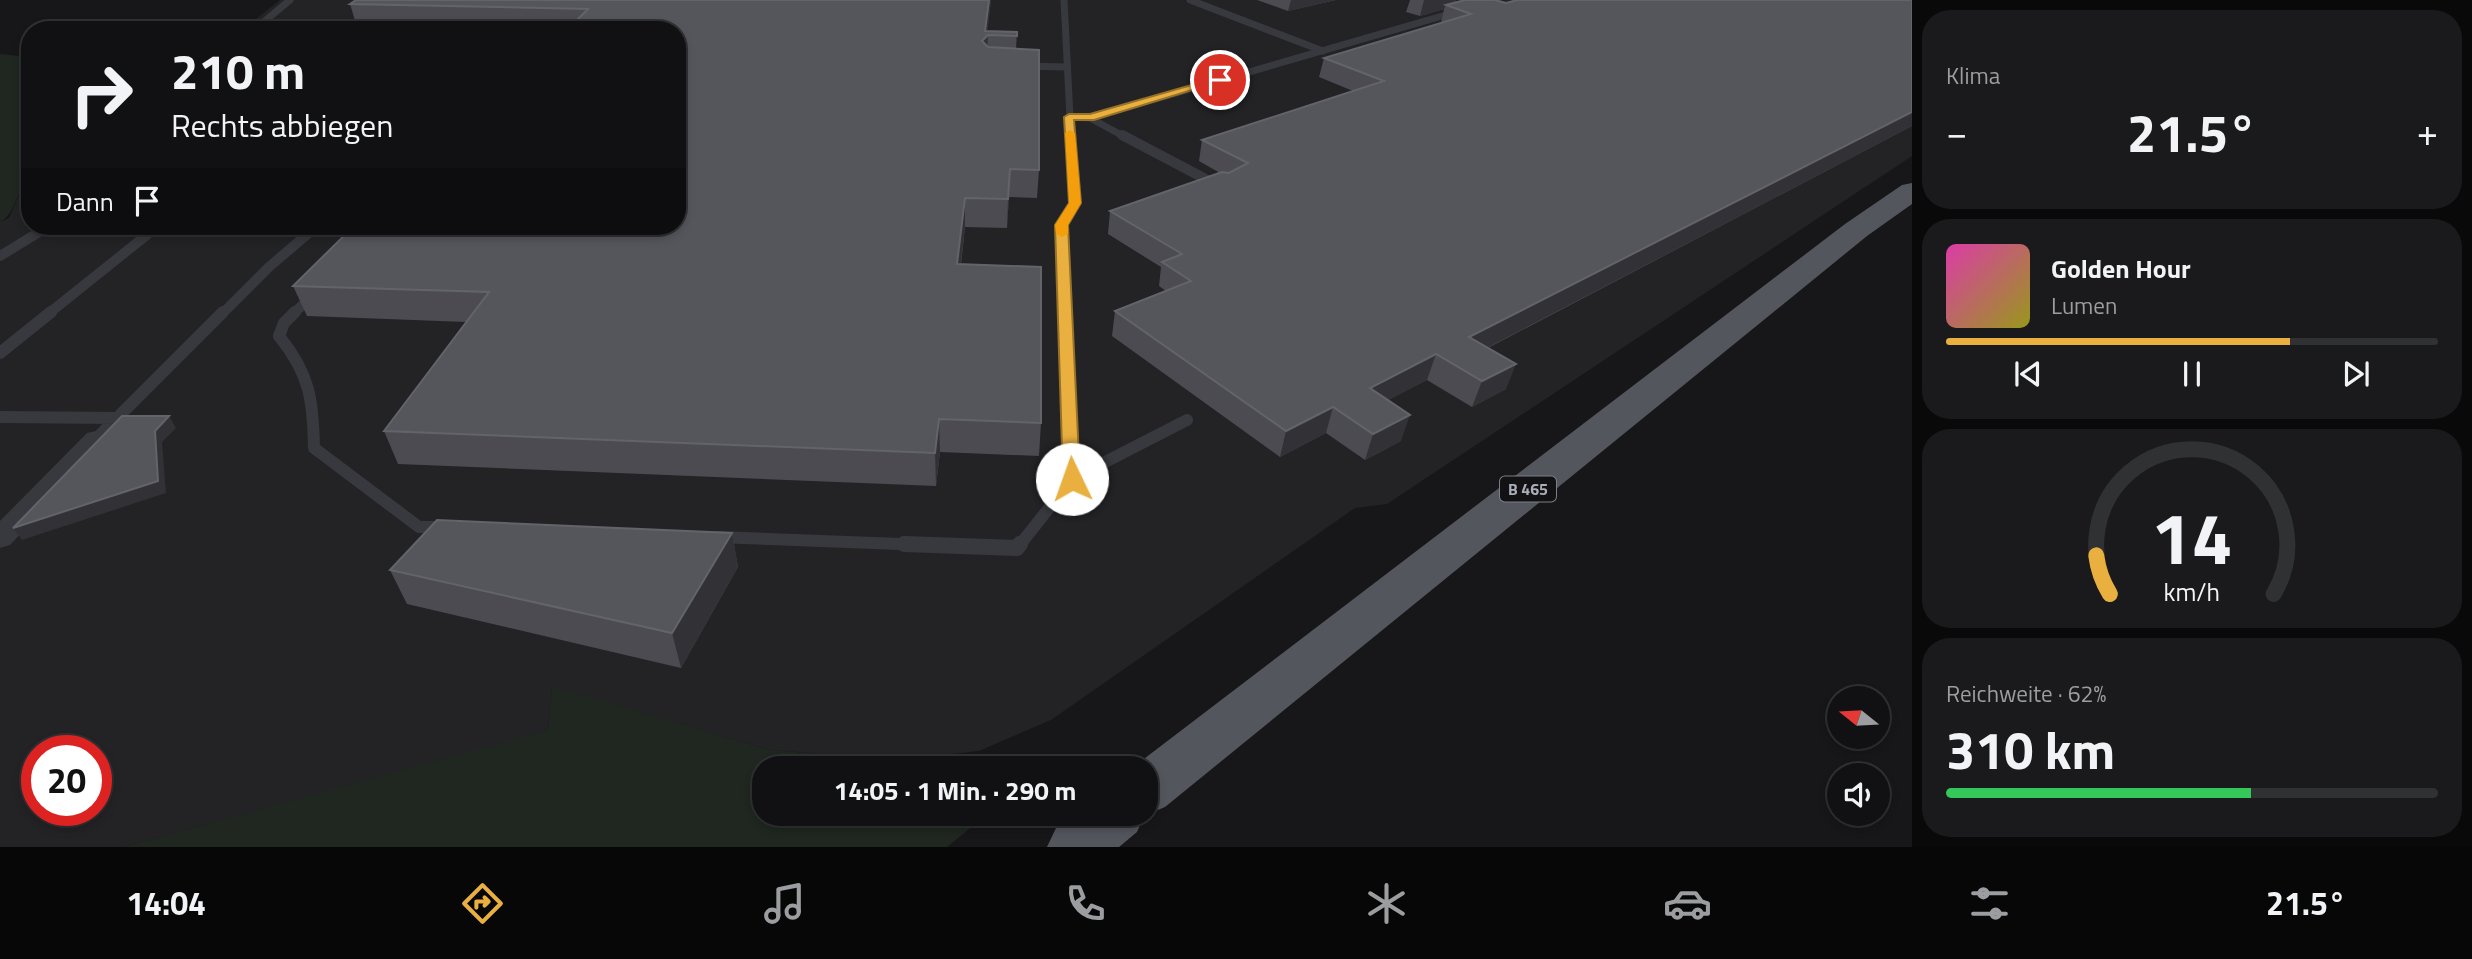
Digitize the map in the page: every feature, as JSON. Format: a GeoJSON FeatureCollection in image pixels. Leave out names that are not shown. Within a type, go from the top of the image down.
{"type":"FeatureCollection","features":[{"type":"Feature","properties":{"kind":"main road","name":"B 465"},"geometry":{"type":"LineString","coordinates":[[1158,781],[1856,230],[1912,191]]}},
{"type":"Feature","properties":{"kind":"main road"},"geometry":{"type":"LineString","coordinates":[[1076,847],[1102,826]]}},
{"type":"Feature","properties":{"kind":"street"},"geometry":{"type":"LineString","coordinates":[[0,538],[96,439]]}},
{"type":"Feature","properties":{"kind":"lane"},"geometry":{"type":"LineString","coordinates":[[265,21],[290,0]]}},
{"type":"Feature","properties":{"kind":"lane"},"geometry":{"type":"LineString","coordinates":[[1063,0],[1075,203],[1061,225],[1072,479]]}},
{"type":"Feature","properties":{"kind":"lane"},"geometry":{"type":"LineString","coordinates":[[1190,0],[1323,51]]}},
{"type":"Feature","properties":{"kind":"lane"},"geometry":{"type":"LineString","coordinates":[[1069,117],[1090,118],[1461,11]]}},
{"type":"Feature","properties":{"kind":"lane"},"geometry":{"type":"LineString","coordinates":[[1014,66],[1066,67]]}},
{"type":"Feature","properties":{"kind":"lane"},"geometry":{"type":"LineString","coordinates":[[1090,118],[1222,188]]}},
{"type":"Feature","properties":{"kind":"lane"},"geometry":{"type":"LineString","coordinates":[[0,256],[37,235]]}},
{"type":"Feature","properties":{"kind":"lane"},"geometry":{"type":"LineString","coordinates":[[0,353],[147,235]]}},
{"type":"Feature","properties":{"kind":"lane"},"geometry":{"type":"LineString","coordinates":[[96,439],[269,267],[306,235]]}},
{"type":"Feature","properties":{"kind":"lane"},"geometry":{"type":"LineString","coordinates":[[323,284],[284,323],[279,336],[299,358],[313,394],[314,448],[419,527],[460,528]]}},
{"type":"Feature","properties":{"kind":"lane"},"geometry":{"type":"LineString","coordinates":[[0,416],[118,418]]}},
{"type":"Feature","properties":{"kind":"lane"},"geometry":{"type":"LineString","coordinates":[[711,537],[1017,548],[1072,479],[1187,420]]}},
{"type":"Feature","properties":{"kind":"shaded area"},"geometry":{"type":"Polygon","coordinates":[[[280,0],[1912,0],[1912,156],[1387,504],[1355,508],[1051,720],[979,751],[934,756],[847,756],[770,750],[552,687],[548,730],[517,740],[123,847],[0,847],[0,222],[9,218],[21,190],[21,235],[686,235],[686,21],[253,21],[280,0]]]}},
{"type":"Feature","properties":{"kind":"shaded area"},"geometry":{"type":"Polygon","coordinates":[[[0,54],[21,56],[21,189],[10,213],[0,222],[0,54]]]}},
{"type":"Feature","properties":{"kind":"shaded area"},"geometry":{"type":"Polygon","coordinates":[[[552,686],[770,750],[847,756],[752,756],[752,826],[973,826],[947,847],[123,847],[548,730],[552,686]]]}},
{"type":"Feature","properties":{"kind":"building"},"geometry":{"type":"Polygon","coordinates":[[[356,0],[989,0],[985,31],[1017,32],[1017,36],[988,35],[982,41],[988,47],[1039,50],[1039,170],[1010,169],[1008,199],[965,198],[957,264],[1041,267],[1041,423],[939,419],[935,453],[384,431],[489,292],[293,286],[345,235],[686,235],[686,21],[576,21],[588,9],[350,4],[356,0]]]}},
{"type":"Feature","properties":{"kind":"building"},"geometry":{"type":"Polygon","coordinates":[[[1465,0],[1495,0],[1506,3],[1517,0],[1912,0],[1912,112],[1469,337],[1516,364],[1482,381],[1436,354],[1370,388],[1410,415],[1373,434],[1333,407],[1286,431],[1115,311],[1191,281],[1162,262],[1182,254],[1110,211],[1222,172],[1229,173],[1248,163],[1202,140],[1384,81],[1324,58],[1471,14],[1446,5],[1465,0]]]}},
{"type":"Feature","properties":{"kind":"building"},"geometry":{"type":"Polygon","coordinates":[[[122,416],[169,416],[155,431],[158,481],[13,528],[122,416]]]}},
{"type":"Feature","properties":{"kind":"building"},"geometry":{"type":"Polygon","coordinates":[[[437,520],[732,533],[672,633],[390,570],[437,520]]]}},
{"type":"Feature","properties":{"kind":"slow traffic"},"geometry":{"type":"LineString","coordinates":[[1062,234],[1061,225],[1075,203],[1070,133]]}},
{"type":"Feature","properties":{"kind":"route"},"geometry":{"type":"LineString","coordinates":[[1072,479],[1061,225],[1075,203],[1069,117],[1090,118],[1220,80]]}}]}
